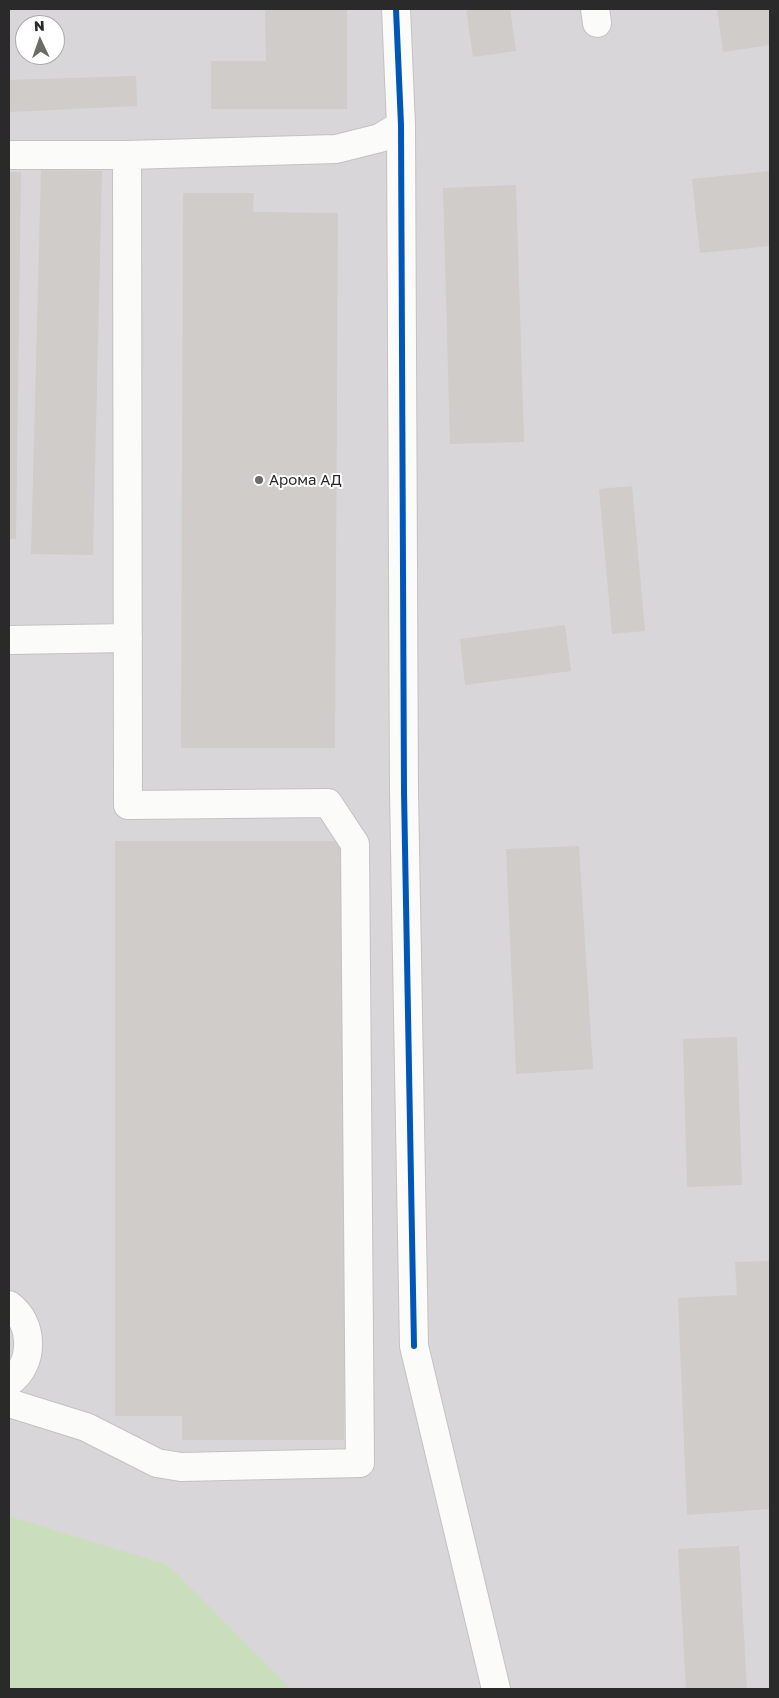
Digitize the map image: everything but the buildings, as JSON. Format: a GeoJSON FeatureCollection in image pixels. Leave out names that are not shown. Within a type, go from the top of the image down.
{"type":"FeatureCollection","features":[{"type":"Feature","properties":{"kind":"street"},"geometry":{"type":"LineString","coordinates":[[396,9],[402,125],[404,792],[414,1346],[496,1689]]}},
{"type":"Feature","properties":{"kind":"street"},"geometry":{"type":"LineString","coordinates":[[9,155],[127,155],[336,150],[380,138],[402,125]]}},
{"type":"Feature","properties":{"kind":"street"},"geometry":{"type":"LineString","coordinates":[[9,1403],[86,1427],[157,1463],[181,1467],[360,1463],[355,844],[328,804],[128,805],[127,155]]}},
{"type":"Feature","properties":{"kind":"street"},"geometry":{"type":"LineString","coordinates":[[9,640],[128,638]]}},
{"type":"Feature","properties":{"kind":"street"},"geometry":{"type":"LineString","coordinates":[[9,1305],[16,1310],[26,1326],[29,1345],[24,1365],[9,1382]]}},
{"type":"Feature","properties":{"kind":"shaded area"},"geometry":{"type":"Polygon","coordinates":[[[9,9],[770,9],[770,1689],[9,1689],[9,9]]]}},
{"type":"Feature","properties":{"kind":"green space"},"geometry":{"type":"Polygon","coordinates":[[[9,1516],[168,1565],[291,1689],[9,1689],[9,1516]]]}},
{"type":"Feature","properties":{"kind":"cycle path"},"geometry":{"type":"LineString","coordinates":[[396,9],[401,125],[404,792],[414,1346]]}},
{"type":"Feature","properties":{"kind":"place","name":"Арома АД"},"geometry":{"type":"Point","coordinates":[259,480]}}]}
